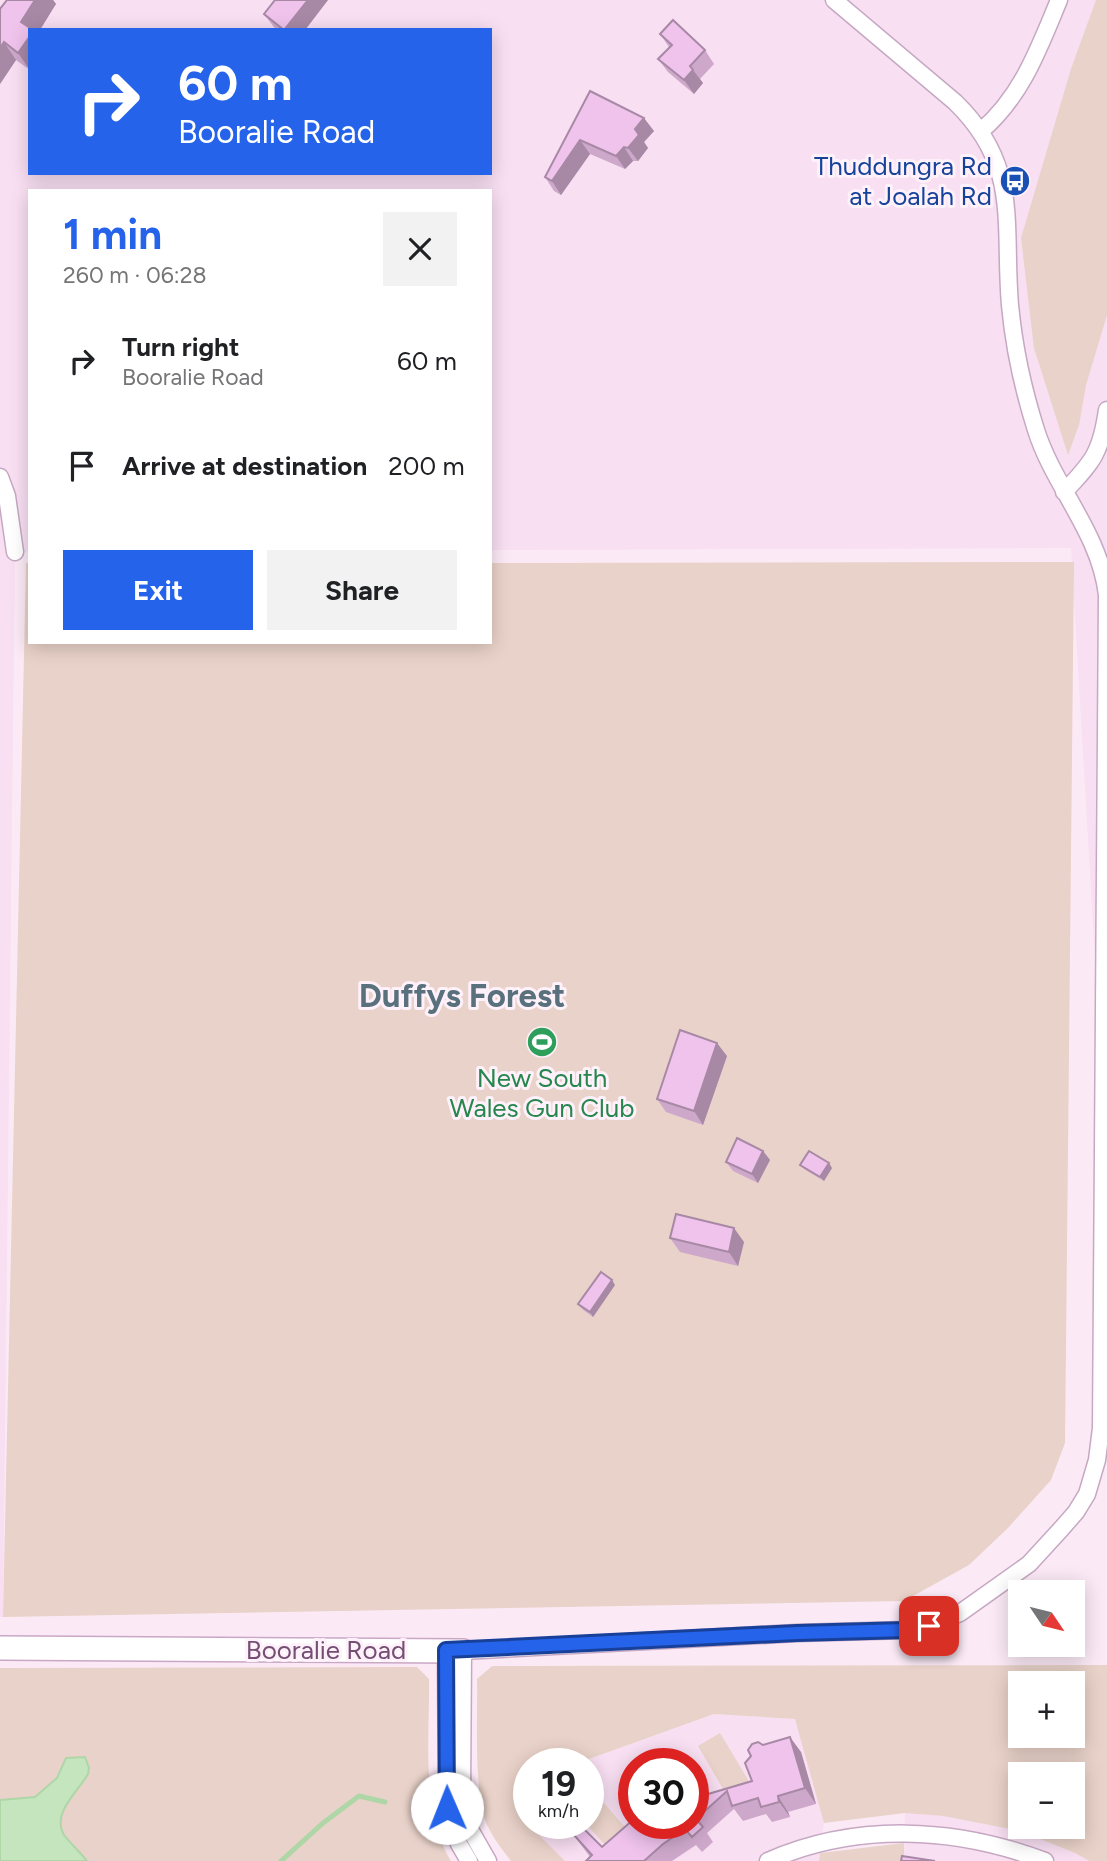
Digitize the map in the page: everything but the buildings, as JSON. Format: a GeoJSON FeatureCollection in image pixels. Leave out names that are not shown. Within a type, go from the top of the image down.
{"type":"FeatureCollection","features":[{"type":"Feature","properties":{"kind":"street","name":"Booralie Road"},"geometry":{"type":"LineString","coordinates":[[0,1648],[454,1651],[907,1630],[929,1626],[960,1613],[1029,1564],[1076,1512],[1087,1494],[1097,1460],[1101,1428],[1105,1024],[1105,574],[1096,550],[1039,441],[1019,370],[1010,306],[1005,190],[998,166],[981,131],[954,102],[834,0]]}},
{"type":"Feature","properties":{"kind":"street"},"geometry":{"type":"LineString","coordinates":[[981,131],[1004,109],[1026,78],[1059,0]]}},
{"type":"Feature","properties":{"kind":"street"},"geometry":{"type":"LineString","coordinates":[[1064,492],[1097,453],[1107,410]]}},
{"type":"Feature","properties":{"kind":"street"},"geometry":{"type":"LineString","coordinates":[[0,477],[7,496],[15,552]]}},
{"type":"Feature","properties":{"kind":"street"},"geometry":{"type":"LineString","coordinates":[[454,1651],[447,1808],[459,1844],[469,1861]]}},
{"type":"Feature","properties":{"kind":"street"},"geometry":{"type":"LineString","coordinates":[[454,1651],[462,1797],[468,1826],[488,1861]]}},
{"type":"Feature","properties":{"kind":"street"},"geometry":{"type":"LineString","coordinates":[[768,1861],[837,1838],[905,1833],[944,1835],[985,1842],[1045,1861]]}},
{"type":"Feature","properties":{"kind":"shaded area"},"geometry":{"type":"Polygon","coordinates":[[[0,0],[1107,0],[1107,1165],[1071,548],[492,550],[492,189],[28,189],[28,552],[15,553],[3,1617],[0,1617],[0,0]]]}},
{"type":"Feature","properties":{"kind":"shaded area"},"geometry":{"type":"Polygon","coordinates":[[[1096,0],[1107,0],[1107,315],[1086,385],[1079,425],[1068,455],[1034,348],[1021,238],[1071,69],[1096,0]]]}},
{"type":"Feature","properties":{"kind":"shaded area","name":"New South Wales Gun Club"},"geometry":{"type":"Polygon","coordinates":[[[1074,562],[1065,1443],[1051,1480],[1008,1528],[969,1565],[904,1601],[3,1617],[26,563],[28,644],[492,644],[492,563],[1074,562]]]}},
{"type":"Feature","properties":{"kind":"shaded area"},"geometry":{"type":"Polygon","coordinates":[[[1107,1665],[1107,1861],[1089,1861],[1040,1839],[1085,1839],[1085,1762],[1008,1762],[1008,1829],[943,1816],[905,1813],[824,1823],[795,1719],[714,1714],[604,1754],[604,1748],[513,1748],[513,1839],[543,1839],[565,1861],[511,1861],[487,1825],[483,1811],[477,1754],[477,1679],[492,1666],[1107,1665]]]}},
{"type":"Feature","properties":{"kind":"shaded area"},"geometry":{"type":"Polygon","coordinates":[[[417,1667],[429,1679],[428,1748],[431,1797],[441,1841],[451,1861],[0,1861],[0,1668],[417,1667]]]}},
{"type":"Feature","properties":{"kind":"shaded area"},"geometry":{"type":"Polygon","coordinates":[[[714,1714],[796,1719],[824,1823],[819,1861],[565,1861],[543,1839],[604,1839],[604,1754],[618,1749],[618,1839],[709,1839],[709,1748],[619,1748],[714,1714]]]}},
{"type":"Feature","properties":{"kind":"shaded area"},"geometry":{"type":"Polygon","coordinates":[[[720,1733],[750,1783],[727,1796],[709,1765],[709,1748],[698,1746],[720,1733]]]}},
{"type":"Feature","properties":{"kind":"shaded area"},"geometry":{"type":"Polygon","coordinates":[[[85,1757],[88,1774],[67,1803],[61,1827],[64,1835],[87,1861],[0,1861],[0,1800],[35,1797],[57,1778],[66,1758],[85,1757]]]}},
{"type":"Feature","properties":{"kind":"shaded area"},"geometry":{"type":"Polygon","coordinates":[[[604,1803],[618,1819],[618,1833],[605,1845],[600,1839],[604,1839],[604,1803]]]}},
{"type":"Feature","properties":{"kind":"shaded area"},"geometry":{"type":"Polygon","coordinates":[[[905,1813],[943,1816],[1008,1829],[1008,1839],[1040,1839],[1089,1861],[904,1861],[905,1813]]]}},
{"type":"Feature","properties":{"kind":"shaded area"},"geometry":{"type":"Polygon","coordinates":[[[904,1843],[904,1861],[819,1861],[820,1853],[904,1843]]]}},
{"type":"Feature","properties":{"kind":"waterway"},"geometry":{"type":"LineString","coordinates":[[281,1861],[323,1823],[359,1796],[385,1802]]}},
{"type":"Feature","properties":{"kind":"place","name":"Thuddungra Rd at Joalah Rd"},"geometry":{"type":"Point","coordinates":[1015,181]}},
{"type":"Feature","properties":{"kind":"place","name":"New South Wales Gun Club"},"geometry":{"type":"Point","coordinates":[542,1042]}},
{"type":"Feature","properties":{"kind":"district","name":"Duffys Forest"},"geometry":{"type":"Point","coordinates":[462,995]}},
{"type":"Feature","properties":{"kind":"route"},"geometry":{"type":"LineString","coordinates":[[447,1808],[446,1650],[907,1630],[929,1626]]}}]}
